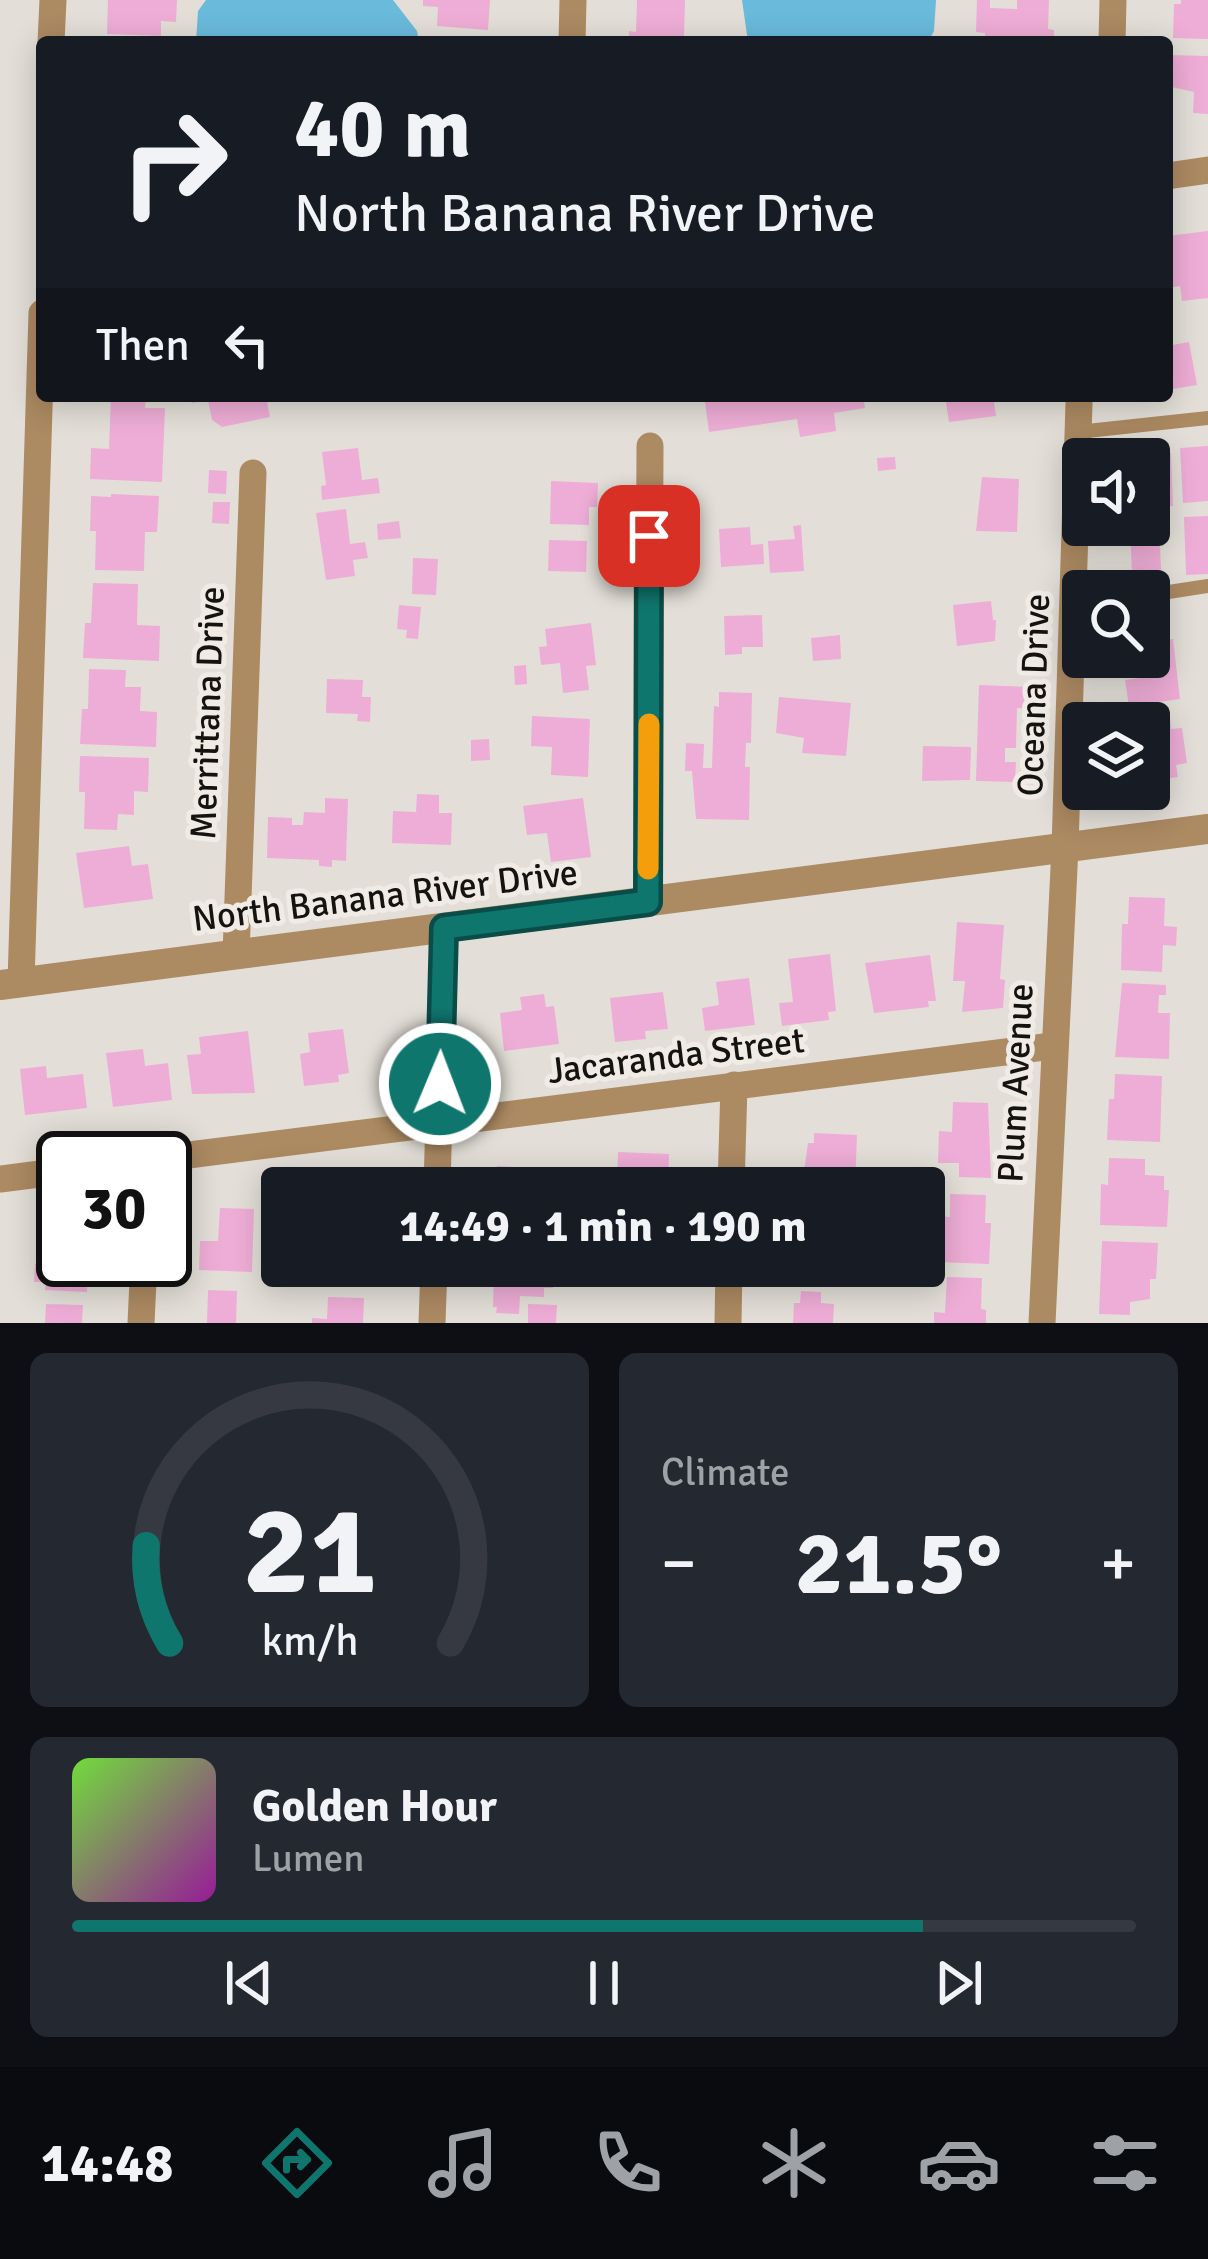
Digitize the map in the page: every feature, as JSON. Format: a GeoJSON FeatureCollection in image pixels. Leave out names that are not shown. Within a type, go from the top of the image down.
{"type":"FeatureCollection","features":[{"type":"Feature","properties":{"kind":"street"},"geometry":{"type":"LineString","coordinates":[[51,36],[52,0]]}},
{"type":"Feature","properties":{"kind":"street"},"geometry":{"type":"LineString","coordinates":[[572,36],[573,0]]}},
{"type":"Feature","properties":{"kind":"street"},"geometry":{"type":"LineString","coordinates":[[1112,36],[1113,0]]}},
{"type":"Feature","properties":{"kind":"street"},"geometry":{"type":"LineString","coordinates":[[1173,175],[1208,170]]}},
{"type":"Feature","properties":{"kind":"street"},"geometry":{"type":"LineString","coordinates":[[10,983],[38,402]]}},
{"type":"Feature","properties":{"kind":"street","name":"Oceana Drive"},"geometry":{"type":"LineString","coordinates":[[1078,570],[1079,403]]}},
{"type":"Feature","properties":{"kind":"street"},"geometry":{"type":"LineString","coordinates":[[648,902],[650,446]]}},
{"type":"Feature","properties":{"kind":"street","name":"Merrittana Drive"},"geometry":{"type":"LineString","coordinates":[[236,955],[253,473]]}},
{"type":"Feature","properties":{"kind":"street","name":"Oceana Drive"},"geometry":{"type":"LineString","coordinates":[[1065,847],[1074,678]]}},
{"type":"Feature","properties":{"kind":"street","name":"North Banana River Drive"},"geometry":{"type":"LineString","coordinates":[[10,983],[1208,829]]}},
{"type":"Feature","properties":{"kind":"street","name":"Plum Avenue"},"geometry":{"type":"LineString","coordinates":[[1042,1323],[1065,847]]}},
{"type":"Feature","properties":{"kind":"street"},"geometry":{"type":"LineString","coordinates":[[438,1167],[444,928]]}},
{"type":"Feature","properties":{"kind":"street","name":"Jacaranda Street"},"geometry":{"type":"LineString","coordinates":[[192,1154],[1052,1046]]}},
{"type":"Feature","properties":{"kind":"street"},"geometry":{"type":"LineString","coordinates":[[732,1167],[734,1085]]}},
{"type":"Feature","properties":{"kind":"street"},"geometry":{"type":"LineString","coordinates":[[0,1179],[36,1175]]}},
{"type":"Feature","properties":{"kind":"street"},"geometry":{"type":"LineString","coordinates":[[141,1323],[143,1287]]}},
{"type":"Feature","properties":{"kind":"street"},"geometry":{"type":"LineString","coordinates":[[432,1323],[433,1287]]}},
{"type":"Feature","properties":{"kind":"street"},"geometry":{"type":"LineString","coordinates":[[728,1323],[729,1287]]}},
{"type":"Feature","properties":{"kind":"lane"},"geometry":{"type":"LineString","coordinates":[[1078,432],[1208,418]]}},
{"type":"Feature","properties":{"kind":"lane"},"geometry":{"type":"LineString","coordinates":[[1170,592],[1208,586]]}},
{"type":"Feature","properties":{"kind":"water"},"geometry":{"type":"Polygon","coordinates":[[[206,0],[393,0],[418,36],[196,36],[198,11],[206,0]]]}},
{"type":"Feature","properties":{"kind":"water"},"geometry":{"type":"Polygon","coordinates":[[[742,0],[936,0],[931,36],[747,36],[742,0]]]}},
{"type":"Feature","properties":{"kind":"building"},"geometry":{"type":"Polygon","coordinates":[[[108,0],[177,0],[176,22],[161,21],[161,36],[107,34],[108,0]]]}},
{"type":"Feature","properties":{"kind":"building"},"geometry":{"type":"Polygon","coordinates":[[[423,0],[490,0],[488,30],[437,26],[438,7],[423,6],[423,0]]]}},
{"type":"Feature","properties":{"kind":"building"},"geometry":{"type":"Polygon","coordinates":[[[637,0],[685,0],[684,36],[629,36],[629,31],[636,32],[637,0]]]}},
{"type":"Feature","properties":{"kind":"building"},"geometry":{"type":"Polygon","coordinates":[[[977,0],[990,0],[990,8],[1017,9],[1017,0],[1049,0],[1048,29],[1054,30],[1054,36],[976,32],[977,0]]]}},
{"type":"Feature","properties":{"kind":"building"},"geometry":{"type":"Polygon","coordinates":[[[1208,0],[1208,39],[1173,38],[1174,4],[1208,0]]]}},
{"type":"Feature","properties":{"kind":"building"},"geometry":{"type":"Polygon","coordinates":[[[1173,55],[1208,56],[1208,114],[1193,113],[1194,92],[1173,87],[1173,55]]]}},
{"type":"Feature","properties":{"kind":"building"},"geometry":{"type":"Polygon","coordinates":[[[1208,231],[1208,298],[1182,301],[1180,286],[1173,287],[1173,235],[1208,231]]]}},
{"type":"Feature","properties":{"kind":"building"},"geometry":{"type":"Polygon","coordinates":[[[1189,342],[1197,385],[1173,389],[1173,345],[1189,342]]]}},
{"type":"Feature","properties":{"kind":"building"},"geometry":{"type":"Polygon","coordinates":[[[111,402],[146,402],[145,408],[165,408],[162,482],[90,479],[91,448],[109,449],[111,402]]]}},
{"type":"Feature","properties":{"kind":"building"},"geometry":{"type":"Polygon","coordinates":[[[208,402],[267,402],[270,417],[222,427],[212,420],[208,402]]]}},
{"type":"Feature","properties":{"kind":"building"},"geometry":{"type":"Polygon","coordinates":[[[705,402],[864,402],[865,408],[834,413],[836,431],[800,437],[797,419],[709,432],[705,402]]]}},
{"type":"Feature","properties":{"kind":"building"},"geometry":{"type":"Polygon","coordinates":[[[946,402],[994,402],[996,416],[949,422],[946,402]]]}},
{"type":"Feature","properties":{"kind":"building"},"geometry":{"type":"Polygon","coordinates":[[[1208,446],[1208,501],[1183,503],[1180,448],[1208,446]]]}},
{"type":"Feature","properties":{"kind":"building"},"geometry":{"type":"Polygon","coordinates":[[[358,448],[362,480],[378,478],[380,493],[322,500],[321,486],[326,485],[322,452],[358,448]]]}},
{"type":"Feature","properties":{"kind":"building"},"geometry":{"type":"Polygon","coordinates":[[[1170,453],[1173,506],[1170,506],[1170,453]]]}},
{"type":"Feature","properties":{"kind":"building"},"geometry":{"type":"Polygon","coordinates":[[[895,457],[896,469],[878,471],[877,458],[895,457]]]}},
{"type":"Feature","properties":{"kind":"building"},"geometry":{"type":"Polygon","coordinates":[[[209,470],[227,471],[226,494],[208,493],[209,470]]]}},
{"type":"Feature","properties":{"kind":"building"},"geometry":{"type":"Polygon","coordinates":[[[982,477],[1019,479],[1017,532],[976,531],[982,477]]]}},
{"type":"Feature","properties":{"kind":"building"},"geometry":{"type":"Polygon","coordinates":[[[551,481],[598,483],[597,507],[589,507],[589,525],[550,524],[551,481]]]}},
{"type":"Feature","properties":{"kind":"building"},"geometry":{"type":"Polygon","coordinates":[[[91,496],[159,496],[157,532],[145,532],[144,571],[95,570],[91,496]]]}},
{"type":"Feature","properties":{"kind":"building"},"geometry":{"type":"Polygon","coordinates":[[[213,502],[230,502],[229,524],[212,523],[213,502]]]}},
{"type":"Feature","properties":{"kind":"building"},"geometry":{"type":"Polygon","coordinates":[[[346,509],[350,544],[365,542],[368,558],[353,560],[355,576],[326,580],[316,513],[346,509]]]}},
{"type":"Feature","properties":{"kind":"building"},"geometry":{"type":"Polygon","coordinates":[[[1208,516],[1208,574],[1186,575],[1184,517],[1208,516]]]}},
{"type":"Feature","properties":{"kind":"building"},"geometry":{"type":"Polygon","coordinates":[[[399,521],[401,538],[378,540],[377,524],[399,521]]]}},
{"type":"Feature","properties":{"kind":"building"},"geometry":{"type":"Polygon","coordinates":[[[801,525],[804,571],[770,573],[768,541],[795,539],[793,526],[801,525]]]}},
{"type":"Feature","properties":{"kind":"building"},"geometry":{"type":"Polygon","coordinates":[[[750,527],[751,545],[763,544],[764,564],[721,567],[719,529],[750,527]]]}},
{"type":"Feature","properties":{"kind":"building"},"geometry":{"type":"Polygon","coordinates":[[[549,540],[587,541],[586,572],[548,571],[549,540]]]}},
{"type":"Feature","properties":{"kind":"building"},"geometry":{"type":"Polygon","coordinates":[[[1131,546],[1160,546],[1161,570],[1132,570],[1131,546]]]}},
{"type":"Feature","properties":{"kind":"building"},"geometry":{"type":"Polygon","coordinates":[[[413,558],[438,559],[436,595],[412,594],[413,558]]]}},
{"type":"Feature","properties":{"kind":"building"},"geometry":{"type":"Polygon","coordinates":[[[93,583],[138,584],[137,625],[160,626],[159,661],[83,658],[93,583]]]}},
{"type":"Feature","properties":{"kind":"building"},"geometry":{"type":"Polygon","coordinates":[[[991,601],[995,641],[957,646],[953,605],[991,601]]]}},
{"type":"Feature","properties":{"kind":"building"},"geometry":{"type":"Polygon","coordinates":[[[399,605],[421,607],[418,639],[406,638],[407,630],[397,629],[399,605]]]}},
{"type":"Feature","properties":{"kind":"building"},"geometry":{"type":"Polygon","coordinates":[[[762,615],[763,647],[742,647],[742,654],[725,655],[724,616],[762,615]]]}},
{"type":"Feature","properties":{"kind":"building"},"geometry":{"type":"Polygon","coordinates":[[[591,623],[596,665],[586,666],[589,690],[563,693],[560,663],[541,665],[539,647],[547,646],[545,629],[591,623]]]}},
{"type":"Feature","properties":{"kind":"building"},"geometry":{"type":"Polygon","coordinates":[[[840,635],[841,659],[813,661],[811,638],[840,635]]]}},
{"type":"Feature","properties":{"kind":"building"},"geometry":{"type":"Polygon","coordinates":[[[1170,639],[1180,699],[1128,702],[1125,680],[1170,678],[1170,639]]]}},
{"type":"Feature","properties":{"kind":"building"},"geometry":{"type":"Polygon","coordinates":[[[526,665],[527,684],[515,685],[514,666],[526,665]]]}},
{"type":"Feature","properties":{"kind":"building"},"geometry":{"type":"Polygon","coordinates":[[[89,669],[126,670],[125,687],[141,687],[140,711],[157,712],[156,747],[80,744],[82,709],[88,709],[89,669]]]}},
{"type":"Feature","properties":{"kind":"building"},"geometry":{"type":"Polygon","coordinates":[[[327,679],[363,680],[362,697],[371,697],[370,722],[357,721],[358,714],[326,713],[327,679]]]}},
{"type":"Feature","properties":{"kind":"building"},"geometry":{"type":"Polygon","coordinates":[[[979,685],[1032,687],[1032,709],[1017,708],[1016,748],[1005,748],[1005,762],[1016,762],[1015,782],[976,781],[979,685]]]}},
{"type":"Feature","properties":{"kind":"building"},"geometry":{"type":"Polygon","coordinates":[[[719,692],[752,693],[751,743],[746,743],[745,767],[750,767],[749,820],[696,819],[692,771],[685,771],[686,743],[704,744],[703,768],[712,768],[714,706],[719,707],[719,692]]]}},
{"type":"Feature","properties":{"kind":"building"},"geometry":{"type":"Polygon","coordinates":[[[779,697],[851,703],[846,756],[802,753],[804,738],[776,733],[779,697]]]}},
{"type":"Feature","properties":{"kind":"building"},"geometry":{"type":"Polygon","coordinates":[[[532,716],[590,719],[588,777],[551,775],[552,747],[531,746],[532,716]]]}},
{"type":"Feature","properties":{"kind":"building"},"geometry":{"type":"Polygon","coordinates":[[[1170,718],[1171,729],[1182,728],[1187,763],[1176,765],[1178,777],[1170,778],[1170,718]]]}},
{"type":"Feature","properties":{"kind":"building"},"geometry":{"type":"Polygon","coordinates":[[[489,739],[490,760],[471,761],[471,740],[489,739]]]}},
{"type":"Feature","properties":{"kind":"building"},"geometry":{"type":"Polygon","coordinates":[[[923,746],[971,747],[970,780],[922,781],[923,746]]]}},
{"type":"Feature","properties":{"kind":"building"},"geometry":{"type":"Polygon","coordinates":[[[80,756],[149,758],[148,792],[134,791],[134,815],[118,814],[117,830],[84,829],[80,756]]]}},
{"type":"Feature","properties":{"kind":"building"},"geometry":{"type":"Polygon","coordinates":[[[417,794],[439,795],[439,813],[452,813],[451,845],[392,843],[393,811],[416,812],[417,794]]]}},
{"type":"Feature","properties":{"kind":"building"},"geometry":{"type":"Polygon","coordinates":[[[325,798],[348,799],[346,861],[332,860],[332,867],[319,866],[319,860],[267,858],[268,817],[292,818],[292,825],[303,825],[304,812],[325,813],[325,798]]]}},
{"type":"Feature","properties":{"kind":"building"},"geometry":{"type":"Polygon","coordinates":[[[583,798],[591,857],[551,862],[547,833],[527,835],[523,806],[583,798]]]}},
{"type":"Feature","properties":{"kind":"building"},"geometry":{"type":"Polygon","coordinates":[[[129,846],[132,866],[148,864],[153,899],[84,908],[76,853],[129,846]]]}},
{"type":"Feature","properties":{"kind":"building"},"geometry":{"type":"Polygon","coordinates":[[[1129,897],[1165,898],[1164,926],[1177,927],[1176,946],[1163,945],[1162,972],[1121,970],[1122,924],[1128,924],[1129,897]]]}},
{"type":"Feature","properties":{"kind":"building"},"geometry":{"type":"Polygon","coordinates":[[[957,922],[1004,925],[1003,1008],[962,1012],[965,981],[953,981],[957,922]]]}},
{"type":"Feature","properties":{"kind":"building"},"geometry":{"type":"Polygon","coordinates":[[[830,954],[836,1011],[828,1012],[829,1020],[782,1026],[779,1003],[793,1002],[788,959],[830,954]]]}},
{"type":"Feature","properties":{"kind":"building"},"geometry":{"type":"Polygon","coordinates":[[[930,955],[936,1001],[928,1001],[929,1007],[874,1013],[865,963],[930,955]]]}},
{"type":"Feature","properties":{"kind":"building"},"geometry":{"type":"Polygon","coordinates":[[[749,978],[755,1025],[705,1031],[702,1008],[719,1005],[716,982],[749,978]]]}},
{"type":"Feature","properties":{"kind":"building"},"geometry":{"type":"Polygon","coordinates":[[[1122,983],[1166,985],[1166,995],[1159,995],[1158,1013],[1170,1013],[1169,1059],[1115,1057],[1122,983]]]}},
{"type":"Feature","properties":{"kind":"building"},"geometry":{"type":"Polygon","coordinates":[[[663,992],[668,1029],[645,1031],[646,1039],[615,1042],[610,998],[663,992]]]}},
{"type":"Feature","properties":{"kind":"building"},"geometry":{"type":"Polygon","coordinates":[[[544,994],[546,1007],[554,1006],[559,1044],[504,1051],[500,1013],[522,1010],[520,997],[544,994]]]}},
{"type":"Feature","properties":{"kind":"building"},"geometry":{"type":"Polygon","coordinates":[[[343,1029],[349,1073],[338,1075],[339,1082],[304,1086],[300,1054],[310,1052],[308,1033],[343,1029]]]}},
{"type":"Feature","properties":{"kind":"building"},"geometry":{"type":"Polygon","coordinates":[[[248,1031],[255,1093],[192,1094],[187,1055],[201,1054],[199,1037],[248,1031]]]}},
{"type":"Feature","properties":{"kind":"building"},"geometry":{"type":"Polygon","coordinates":[[[143,1049],[145,1066],[168,1063],[172,1100],[113,1107],[106,1053],[143,1049]]]}},
{"type":"Feature","properties":{"kind":"building"},"geometry":{"type":"Polygon","coordinates":[[[46,1066],[47,1078],[83,1074],[87,1108],[25,1115],[20,1069],[46,1066]]]}},
{"type":"Feature","properties":{"kind":"building"},"geometry":{"type":"Polygon","coordinates":[[[1115,1074],[1162,1076],[1160,1142],[1107,1140],[1115,1074]]]}},
{"type":"Feature","properties":{"kind":"building"},"geometry":{"type":"Polygon","coordinates":[[[953,1102],[988,1103],[991,1178],[959,1177],[959,1163],[938,1163],[939,1131],[952,1132],[953,1102]]]}},
{"type":"Feature","properties":{"kind":"building"},"geometry":{"type":"Polygon","coordinates":[[[814,1133],[857,1135],[856,1167],[805,1167],[808,1143],[814,1143],[814,1133]]]}},
{"type":"Feature","properties":{"kind":"building"},"geometry":{"type":"Polygon","coordinates":[[[618,1152],[669,1154],[669,1167],[618,1167],[618,1152]]]}},
{"type":"Feature","properties":{"kind":"building"},"geometry":{"type":"Polygon","coordinates":[[[1109,1158],[1145,1159],[1145,1175],[1164,1176],[1164,1190],[1169,1190],[1167,1227],[1100,1225],[1101,1184],[1108,1185],[1109,1158]]]}},
{"type":"Feature","properties":{"kind":"building"},"geometry":{"type":"Polygon","coordinates":[[[950,1194],[986,1195],[985,1223],[991,1223],[989,1264],[945,1262],[945,1217],[950,1217],[950,1194]]]}},
{"type":"Feature","properties":{"kind":"building"},"geometry":{"type":"Polygon","coordinates":[[[220,1208],[254,1209],[252,1272],[199,1270],[200,1241],[218,1241],[220,1208]]]}},
{"type":"Feature","properties":{"kind":"building"},"geometry":{"type":"Polygon","coordinates":[[[1102,1241],[1158,1243],[1150,1299],[1130,1302],[1130,1315],[1099,1314],[1102,1241]]]}},
{"type":"Feature","properties":{"kind":"building"},"geometry":{"type":"Polygon","coordinates":[[[947,1277],[982,1278],[981,1309],[986,1310],[986,1323],[934,1323],[934,1312],[945,1313],[947,1277]]]}},
{"type":"Feature","properties":{"kind":"building"},"geometry":{"type":"Polygon","coordinates":[[[45,1287],[87,1287],[87,1292],[45,1287]]]}},
{"type":"Feature","properties":{"kind":"building"},"geometry":{"type":"Polygon","coordinates":[[[494,1287],[553,1287],[544,1288],[544,1297],[520,1296],[519,1314],[496,1313],[494,1287]]]}},
{"type":"Feature","properties":{"kind":"building"},"geometry":{"type":"Polygon","coordinates":[[[208,1290],[237,1291],[236,1323],[207,1323],[208,1290]]]}},
{"type":"Feature","properties":{"kind":"building"},"geometry":{"type":"Polygon","coordinates":[[[801,1291],[821,1292],[821,1303],[834,1304],[833,1323],[793,1323],[794,1303],[800,1303],[801,1291]]]}},
{"type":"Feature","properties":{"kind":"building"},"geometry":{"type":"Polygon","coordinates":[[[328,1297],[364,1298],[363,1323],[312,1323],[312,1318],[327,1319],[328,1297]]]}},
{"type":"Feature","properties":{"kind":"building"},"geometry":{"type":"Polygon","coordinates":[[[46,1304],[83,1305],[82,1323],[45,1323],[46,1304]]]}},
{"type":"Feature","properties":{"kind":"building"},"geometry":{"type":"Polygon","coordinates":[[[528,1304],[557,1305],[556,1323],[528,1323],[528,1304]]]}},
{"type":"Feature","properties":{"kind":"slow traffic"},"geometry":{"type":"LineString","coordinates":[[648,869],[649,724]]}},
{"type":"Feature","properties":{"kind":"route"},"geometry":{"type":"LineString","coordinates":[[440,1084],[444,928],[648,902],[649,536]]}}]}
